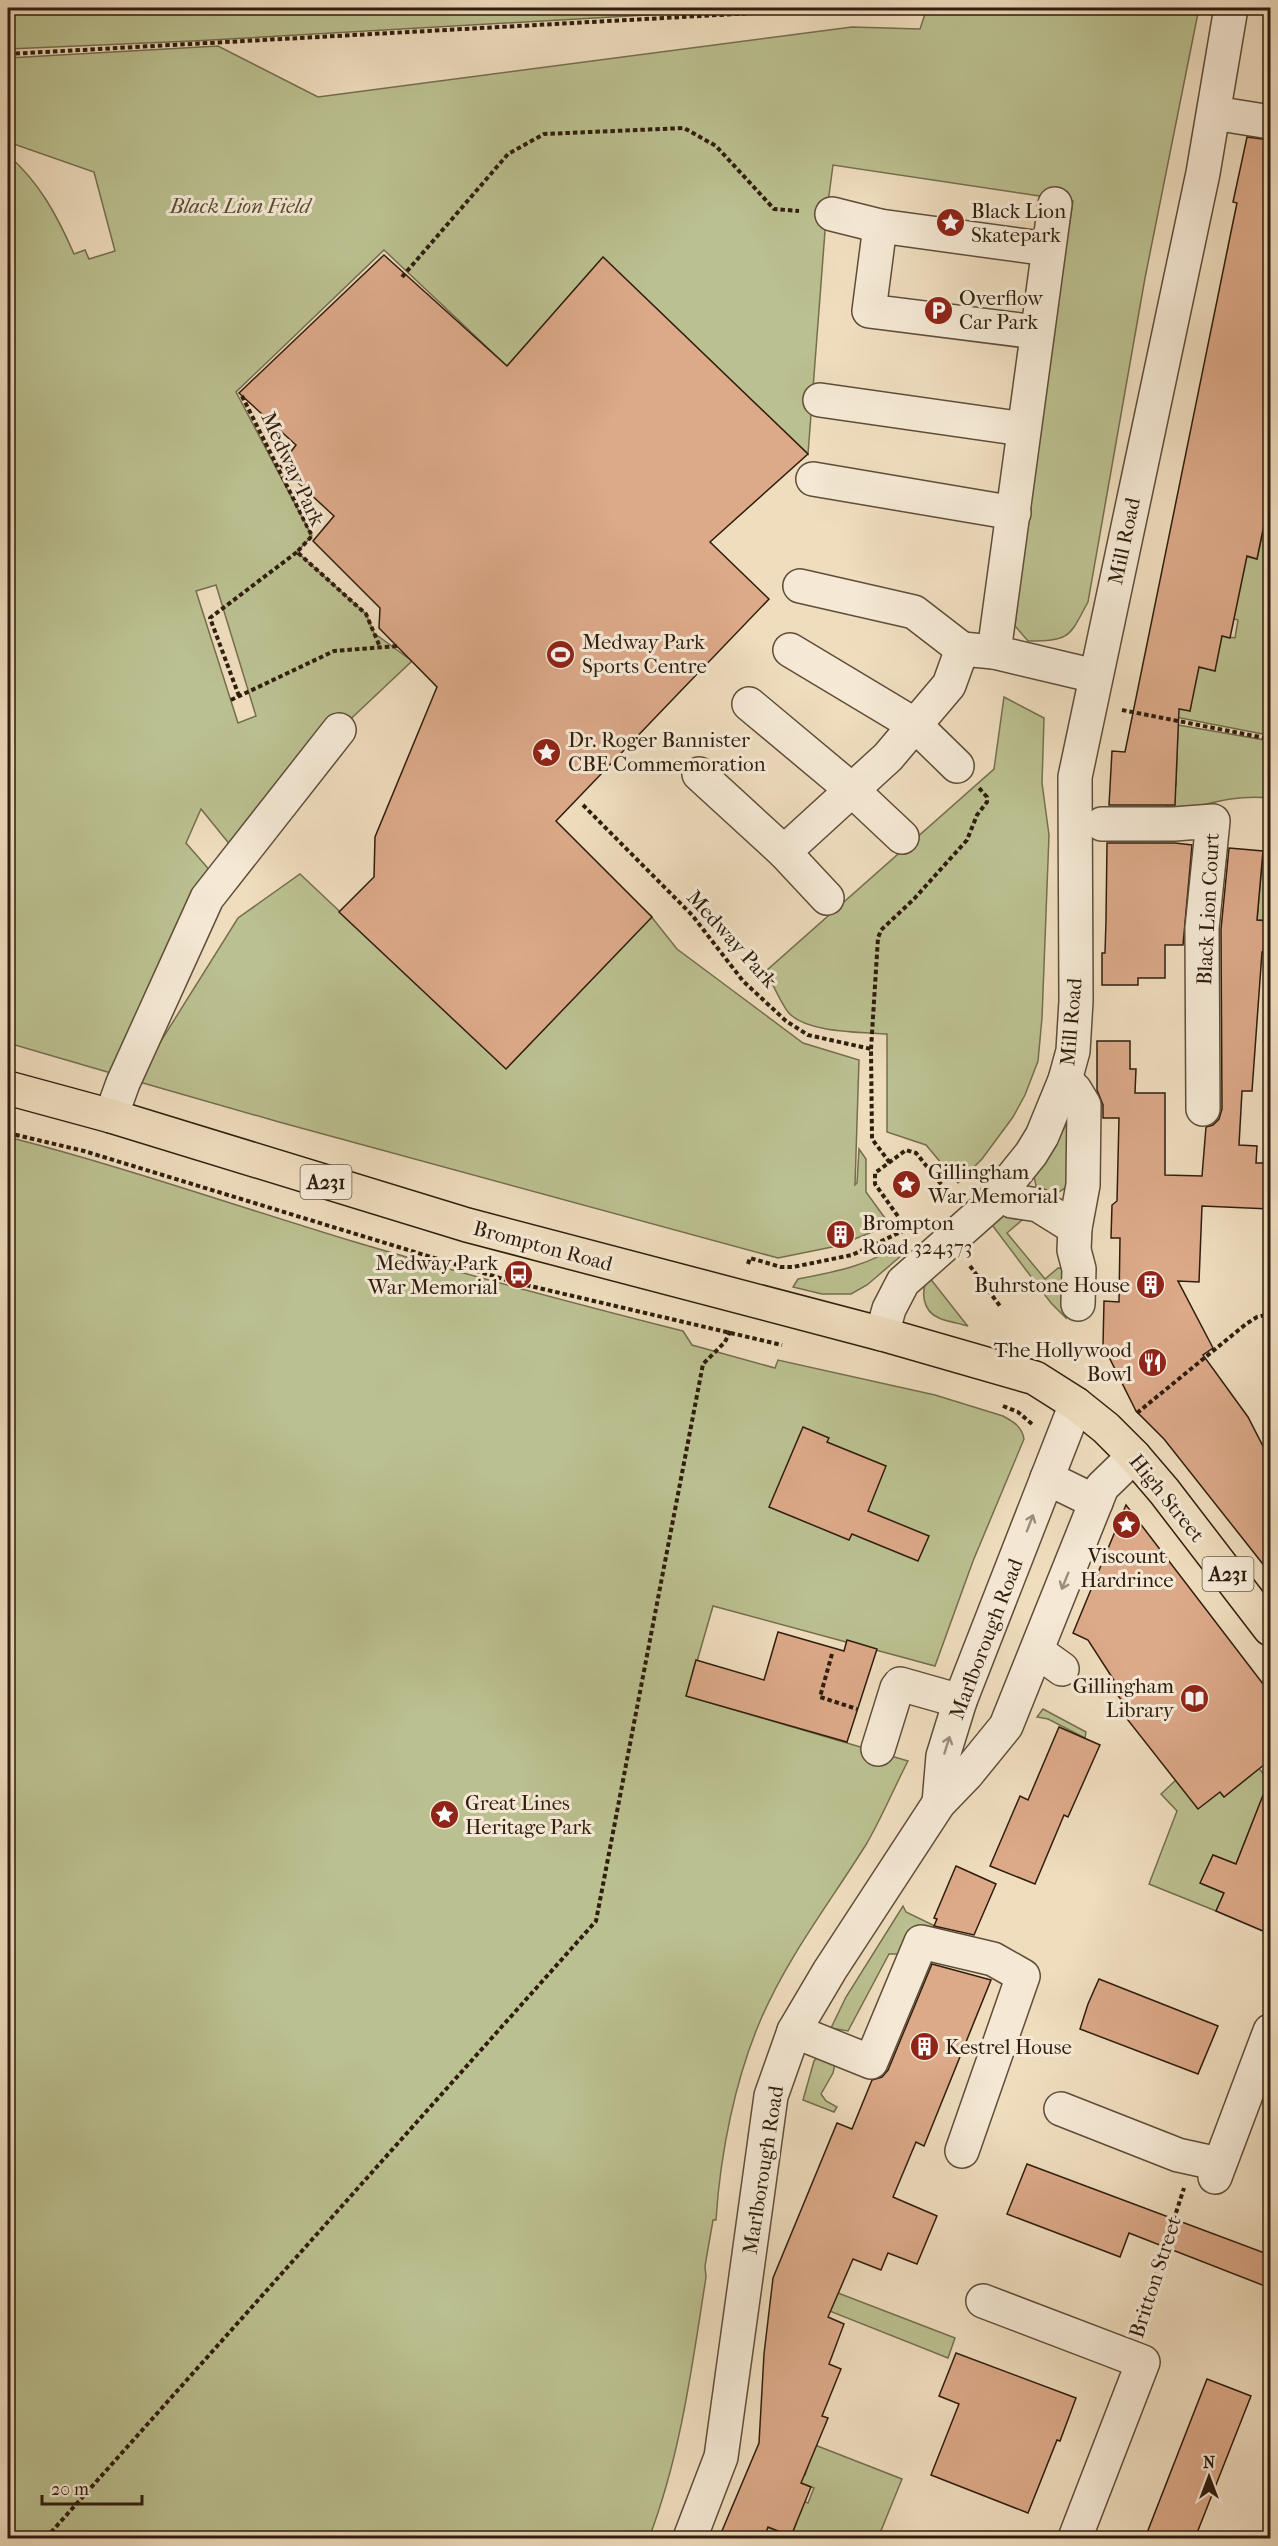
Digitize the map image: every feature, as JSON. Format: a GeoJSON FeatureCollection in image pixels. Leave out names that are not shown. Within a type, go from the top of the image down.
{"type":"FeatureCollection","features":[{"type":"Feature","properties":{"kind":"main road","name":"Brompton Road"},"geometry":{"type":"LineString","coordinates":[[8,1088],[111,1116],[467,1225],[882,1334],[1035,1378],[1076,1404]]}},
{"type":"Feature","properties":{"kind":"main road","name":"High Street"},"geometry":{"type":"LineString","coordinates":[[1076,1404],[1106,1428],[1134,1456],[1164,1491],[1270,1629]]}},
{"type":"Feature","properties":{"kind":"street","name":"Mill Road"},"geometry":{"type":"LineString","coordinates":[[882,1334],[889,1309],[903,1282],[990,1205],[1031,1154],[1042,1136],[1065,1080],[1073,1051],[1077,1001],[1076,777],[1095,676],[1214,113],[1231,8]]}},
{"type":"Feature","properties":{"kind":"street"},"geometry":{"type":"LineString","coordinates":[[1214,113],[1270,122]]}},
{"type":"Feature","properties":{"kind":"street"},"geometry":{"type":"LineString","coordinates":[[994,652],[1055,204]]}},
{"type":"Feature","properties":{"kind":"street"},"geometry":{"type":"LineString","coordinates":[[832,214],[880,226],[1048,249]]}},
{"type":"Feature","properties":{"kind":"street"},"geometry":{"type":"LineString","coordinates":[[880,226],[869,311],[1036,332]]}},
{"type":"Feature","properties":{"kind":"street"},"geometry":{"type":"LineString","coordinates":[[820,400],[1023,429]]}},
{"type":"Feature","properties":{"kind":"street"},"geometry":{"type":"LineString","coordinates":[[813,479],[1014,513]]}},
{"type":"Feature","properties":{"kind":"street"},"geometry":{"type":"LineString","coordinates":[[800,586],[914,612],[962,649],[994,652],[1095,676]]}},
{"type":"Feature","properties":{"kind":"street"},"geometry":{"type":"LineString","coordinates":[[784,852],[888,757],[949,685],[962,649]]}},
{"type":"Feature","properties":{"kind":"street"},"geometry":{"type":"LineString","coordinates":[[790,650],[915,725],[957,766]]}},
{"type":"Feature","properties":{"kind":"street"},"geometry":{"type":"LineString","coordinates":[[749,704],[852,790],[902,837]]}},
{"type":"Feature","properties":{"kind":"street"},"geometry":{"type":"LineString","coordinates":[[111,1116],[123,1083],[207,898],[339,730]]}},
{"type":"Feature","properties":{"kind":"street"},"geometry":{"type":"LineString","coordinates":[[699,774],[784,852],[826,898]]}},
{"type":"Feature","properties":{"kind":"street","name":"Black Lion Court"},"geometry":{"type":"LineString","coordinates":[[1102,824],[1174,824],[1213,821],[1203,928],[1203,1108]]}},
{"type":"Feature","properties":{"kind":"street","name":"Mill Road"},"geometry":{"type":"LineString","coordinates":[[1065,1080],[1075,1090],[1084,1105],[1083,1185],[1075,1228],[1078,1304]]}},
{"type":"Feature","properties":{"kind":"street"},"geometry":{"type":"LineString","coordinates":[[1002,1191],[1012,1201],[1038,1205],[1075,1228]]}},
{"type":"Feature","properties":{"kind":"street","name":"Marlborough Road"},"geometry":{"type":"LineString","coordinates":[[939,1803],[944,1756],[960,1701],[1076,1404]]}},
{"type":"Feature","properties":{"kind":"street","name":"Marlborough Road"},"geometry":{"type":"LineString","coordinates":[[690,2538],[721,2457],[771,2096],[794,2031],[830,1970],[939,1803],[967,1774],[1006,1726],[1049,1660],[1102,1487],[1134,1456]]}},
{"type":"Feature","properties":{"kind":"street"},"geometry":{"type":"LineString","coordinates":[[1047,1478],[1096,1503]]}},
{"type":"Feature","properties":{"kind":"street"},"geometry":{"type":"LineString","coordinates":[[878,1749],[900,1684],[960,1701]]}},
{"type":"Feature","properties":{"kind":"street"},"geometry":{"type":"LineString","coordinates":[[794,2031],[871,2062],[921,1942],[993,1959],[1023,1976],[962,2151]]}},
{"type":"Feature","properties":{"kind":"street"},"geometry":{"type":"LineString","coordinates":[[1061,2109],[1217,2171],[1270,2031]]}},
{"type":"Feature","properties":{"kind":"street"},"geometry":{"type":"LineString","coordinates":[[983,2301],[1129,2356]]}},
{"type":"Feature","properties":{"kind":"street","name":"Britton Street"},"geometry":{"type":"LineString","coordinates":[[1075,2538],[1143,2362],[1129,2356]]}},
{"type":"Feature","properties":{"kind":"path"},"geometry":{"type":"LineString","coordinates":[[8,54],[846,8]]}},
{"type":"Feature","properties":{"kind":"path"},"geometry":{"type":"LineString","coordinates":[[402,277],[508,154],[544,134],[684,128],[716,146],[774,209],[832,214]]}},
{"type":"Feature","properties":{"kind":"path","name":"Medway Park"},"geometry":{"type":"LineString","coordinates":[[239,696],[210,618],[297,552],[312,536],[242,396]]}},
{"type":"Feature","properties":{"kind":"path","name":"Medway Park"},"geometry":{"type":"LineString","coordinates":[[297,552],[366,615],[380,647]]}},
{"type":"Feature","properties":{"kind":"path"},"geometry":{"type":"LineString","coordinates":[[231,700],[334,651],[398,646]]}},
{"type":"Feature","properties":{"kind":"path"},"geometry":{"type":"LineString","coordinates":[[1115,709],[1270,739]]}},
{"type":"Feature","properties":{"kind":"path","name":"Medway Park"},"geometry":{"type":"LineString","coordinates":[[583,805],[692,915],[743,981],[786,1021],[808,1035],[872,1049]]}},
{"type":"Feature","properties":{"kind":"path"},"geometry":{"type":"LineString","coordinates":[[890,1162],[873,1139],[872,1049],[878,938],[881,930],[914,899],[967,840],[976,815]]}},
{"type":"Feature","properties":{"kind":"path","name":"Brompton Road"},"geometry":{"type":"LineString","coordinates":[[8,1133],[84,1151],[513,1282],[751,1338]]}},
{"type":"Feature","properties":{"kind":"path"},"geometry":{"type":"LineString","coordinates":[[750,1258],[781,1267],[794,1267],[852,1255],[907,1229],[875,1184],[875,1173],[906,1150],[916,1153],[952,1197]]}},
{"type":"Feature","properties":{"kind":"path"},"geometry":{"type":"LineString","coordinates":[[965,1259],[1000,1306]]}},
{"type":"Feature","properties":{"kind":"path"},"geometry":{"type":"LineString","coordinates":[[1135,1415],[1246,1324],[1257,1317],[1270,1314]]}},
{"type":"Feature","properties":{"kind":"path"},"geometry":{"type":"LineString","coordinates":[[46,2538],[596,1922],[703,1364],[730,1333]]}},
{"type":"Feature","properties":{"kind":"path"},"geometry":{"type":"LineString","coordinates":[[832,1654],[820,1697],[887,1718]]}},
{"type":"Feature","properties":{"kind":"path","name":"Britton Street"},"geometry":{"type":"LineString","coordinates":[[1129,2356],[1188,2177],[1217,2171]]}},
{"type":"Feature","properties":{"kind":"green space"},"geometry":{"type":"Polygon","coordinates":[[[8,8],[769,8],[193,41],[8,49],[8,8]]]}},
{"type":"Feature","properties":{"kind":"green space","name":"Black Lion Field"},"geometry":{"type":"Polygon","coordinates":[[[927,8],[1199,8],[1145,278],[1088,602],[1072,630],[1067,635],[1053,640],[1028,641],[1015,626],[1036,434],[1073,201],[833,165],[826,218],[808,454],[603,257],[507,366],[384,250],[236,392],[312,536],[297,552],[366,614],[374,633],[412,661],[339,730],[240,857],[201,809],[186,843],[213,874],[111,1073],[8,1043],[8,155],[29,176],[46,200],[74,254],[85,250],[89,259],[115,251],[94,172],[8,142],[8,58],[218,46],[318,97],[852,27],[920,29],[927,8]],[[216,585],[196,591],[238,723],[256,716],[216,585]]]}},
{"type":"Feature","properties":{"kind":"green space"},"geometry":{"type":"Polygon","coordinates":[[[1263,519],[1270,521],[1270,720],[1268,735],[1170,716],[1172,707],[1190,711],[1191,705],[1182,665],[1215,670],[1190,630],[1235,638],[1238,620],[1234,619],[1243,556],[1257,559],[1265,522],[1263,519]]]}},
{"type":"Feature","properties":{"kind":"green space"},"geometry":{"type":"Polygon","coordinates":[[[1004,697],[1044,718],[1042,783],[1049,835],[1042,1018],[1038,1061],[1025,1095],[1013,1117],[982,1159],[958,1183],[926,1145],[887,1132],[887,1034],[820,1028],[796,1019],[788,1012],[766,971],[994,769],[1004,697]]]}},
{"type":"Feature","properties":{"kind":"green space"},"geometry":{"type":"Polygon","coordinates":[[[1178,725],[1270,741],[1270,798],[1230,799],[1166,814],[1167,801],[1176,785],[1178,725]]]}},
{"type":"Feature","properties":{"kind":"green space"},"geometry":{"type":"Polygon","coordinates":[[[1263,852],[1270,852],[1270,921],[1257,920],[1263,852]]]}},
{"type":"Feature","properties":{"kind":"green space"},"geometry":{"type":"Polygon","coordinates":[[[300,874],[352,923],[651,917],[650,915],[677,949],[803,1043],[859,1060],[855,1185],[859,1149],[866,1159],[866,1192],[890,1225],[837,1246],[778,1258],[136,1081],[238,918],[300,874]]]}},
{"type":"Feature","properties":{"kind":"green space"},"geometry":{"type":"Polygon","coordinates":[[[1066,1125],[1074,1127],[1070,1185],[1059,1192],[1037,1190],[1034,1177],[1066,1125]]]}},
{"type":"Feature","properties":{"kind":"green space","name":"Great Lines Heritage Park"},"geometry":{"type":"Polygon","coordinates":[[[8,1137],[139,1174],[396,1254],[683,1331],[692,1345],[775,1368],[778,1360],[935,1395],[1003,1416],[1021,1431],[1024,1439],[973,1561],[935,1666],[713,1606],[687,1696],[908,1761],[867,1843],[784,1973],[752,2042],[736,2092],[725,2144],[716,2220],[713,2220],[705,2266],[706,2277],[684,2409],[669,2474],[649,2538],[8,2538],[8,1137]]]}},
{"type":"Feature","properties":{"kind":"green space"},"geometry":{"type":"Polygon","coordinates":[[[1001,1214],[1028,1215],[1007,1233],[1045,1279],[1058,1268],[1068,1269],[1066,1318],[1051,1303],[989,1221],[1001,1214]]]}},
{"type":"Feature","properties":{"kind":"green space"},"geometry":{"type":"Polygon","coordinates":[[[903,1242],[909,1249],[867,1285],[851,1294],[822,1294],[793,1287],[798,1279],[866,1262],[903,1242]]]}},
{"type":"Feature","properties":{"kind":"green space"},"geometry":{"type":"Polygon","coordinates":[[[929,1277],[968,1326],[946,1321],[933,1315],[929,1310],[924,1300],[924,1288],[929,1277]]]}},
{"type":"Feature","properties":{"kind":"green space"},"geometry":{"type":"Polygon","coordinates":[[[1043,1709],[1086,1732],[1085,1738],[1048,1719],[1037,1717],[1043,1709]]]}},
{"type":"Feature","properties":{"kind":"green space"},"geometry":{"type":"Polygon","coordinates":[[[1254,1762],[1269,1781],[1236,1864],[1213,1855],[1201,1883],[1224,1893],[1216,1911],[1149,1884],[1177,1811],[1161,1794],[1176,1780],[1220,1792],[1224,1797],[1246,1779],[1254,1762]]]}},
{"type":"Feature","properties":{"kind":"green space"},"geometry":{"type":"Polygon","coordinates":[[[903,1906],[906,1912],[943,1930],[1003,1953],[889,1954],[848,2031],[831,2028],[846,1997],[903,1906]]]}},
{"type":"Feature","properties":{"kind":"green space"},"geometry":{"type":"Polygon","coordinates":[[[818,2057],[835,2064],[833,2073],[821,2094],[826,2101],[837,2107],[834,2112],[803,2100],[814,2061],[818,2057]]]}},
{"type":"Feature","properties":{"kind":"green space"},"geometry":{"type":"Polygon","coordinates":[[[838,2293],[955,2338],[948,2358],[827,2310],[838,2293]]]}},
{"type":"Feature","properties":{"kind":"green space"},"geometry":{"type":"Polygon","coordinates":[[[815,2445],[902,2479],[878,2538],[764,2538],[764,2526],[791,2536],[796,2524],[778,2491],[808,2503],[814,2488],[783,2476],[786,2467],[805,2475],[815,2445]]]}},
{"type":"Feature","properties":{"kind":"building"},"geometry":{"type":"Polygon","coordinates":[[[1247,137],[1270,140],[1270,521],[1265,520],[1257,559],[1247,556],[1230,638],[1222,636],[1215,671],[1199,667],[1190,711],[1179,709],[1175,805],[1109,805],[1112,751],[1125,752],[1237,203],[1233,202],[1247,137]]]}},
{"type":"Feature","properties":{"kind":"building","name":"Medway Park Sports Centre"},"geometry":{"type":"Polygon","coordinates":[[[384,255],[507,366],[603,257],[808,454],[710,542],[769,599],[556,821],[652,917],[506,1069],[339,912],[374,877],[375,837],[437,687],[379,628],[380,608],[313,541],[334,516],[280,466],[296,445],[239,393],[384,255]]]}},
{"type":"Feature","properties":{"kind":"building"},"geometry":{"type":"Polygon","coordinates":[[[1107,843],[1192,845],[1183,945],[1165,945],[1165,978],[1138,978],[1138,985],[1102,985],[1102,953],[1105,953],[1107,843]]]}},
{"type":"Feature","properties":{"kind":"building"},"geometry":{"type":"Polygon","coordinates":[[[1229,848],[1263,851],[1257,920],[1270,921],[1267,952],[1262,952],[1252,1091],[1242,1091],[1239,1145],[1257,1146],[1256,1163],[1270,1163],[1270,1209],[1202,1206],[1199,1282],[1178,1281],[1213,1348],[1203,1355],[1248,1417],[1270,1460],[1270,1573],[1164,1439],[1136,1411],[1103,1345],[1104,1301],[1119,1302],[1120,1238],[1111,1238],[1112,1205],[1117,1201],[1119,1118],[1103,1118],[1103,1105],[1097,1090],[1097,1041],[1130,1041],[1130,1069],[1136,1069],[1135,1093],[1165,1093],[1165,1175],[1202,1176],[1206,1127],[1213,1125],[1219,1119],[1222,1109],[1221,929],[1229,848]]]}},
{"type":"Feature","properties":{"kind":"building"},"geometry":{"type":"Polygon","coordinates":[[[803,1427],[829,1438],[827,1442],[886,1466],[868,1511],[929,1536],[918,1561],[852,1534],[849,1540],[769,1507],[803,1427]]]}},
{"type":"Feature","properties":{"kind":"building"},"geometry":{"type":"Polygon","coordinates":[[[1126,1505],[1270,1693],[1270,1760],[1224,1797],[1220,1792],[1198,1809],[1120,1710],[1126,1706],[1113,1689],[1117,1685],[1088,1640],[1073,1633],[1126,1505]]]}},
{"type":"Feature","properties":{"kind":"building"},"geometry":{"type":"Polygon","coordinates":[[[778,1632],[844,1651],[847,1640],[877,1649],[847,1742],[686,1696],[696,1660],[764,1680],[778,1632]]]}},
{"type":"Feature","properties":{"kind":"building"},"geometry":{"type":"Polygon","coordinates":[[[1059,1727],[1100,1745],[1068,1817],[1064,1815],[1035,1884],[990,1866],[1020,1796],[1028,1800],[1059,1727]]]}},
{"type":"Feature","properties":{"kind":"building"},"geometry":{"type":"Polygon","coordinates":[[[1269,1780],[1270,1934],[1216,1911],[1224,1893],[1200,1883],[1213,1855],[1236,1864],[1269,1780]]]}},
{"type":"Feature","properties":{"kind":"building"},"geometry":{"type":"Polygon","coordinates":[[[956,1866],[996,1884],[974,1935],[934,1926],[937,1919],[934,1918],[956,1866]]]}},
{"type":"Feature","properties":{"kind":"building"},"geometry":{"type":"Polygon","coordinates":[[[932,1964],[991,1980],[924,2146],[916,2142],[893,2197],[937,2216],[917,2264],[888,2253],[881,2270],[853,2259],[828,2317],[844,2324],[829,2364],[841,2369],[822,2416],[828,2418],[801,2483],[811,2487],[791,2536],[768,2527],[764,2538],[719,2538],[759,2443],[764,2354],[773,2278],[837,2123],[852,2129],[872,2080],[882,2077],[888,2070],[932,1964]]]}},
{"type":"Feature","properties":{"kind":"building"},"geometry":{"type":"Polygon","coordinates":[[[1099,1979],[1218,2026],[1198,2074],[1080,2029],[1099,1979]]]}},
{"type":"Feature","properties":{"kind":"building"},"geometry":{"type":"Polygon","coordinates":[[[1027,2164],[1270,2255],[1270,2288],[1129,2233],[1120,2257],[1007,2214],[1027,2164]]]}},
{"type":"Feature","properties":{"kind":"building"},"geometry":{"type":"Polygon","coordinates":[[[956,2353],[1076,2398],[1028,2513],[931,2475],[959,2404],[939,2396],[956,2353]]]}},
{"type":"Feature","properties":{"kind":"building"},"geometry":{"type":"Polygon","coordinates":[[[1207,2379],[1251,2396],[1195,2538],[1145,2538],[1207,2379]]]}},
{"type":"Feature","properties":{"kind":"place","name":"Black Lion Skatepark"},"geometry":{"type":"Point","coordinates":[950,223]}},
{"type":"Feature","properties":{"kind":"place","name":"Overflow Car Park"},"geometry":{"type":"Point","coordinates":[938,310]}},
{"type":"Feature","properties":{"kind":"place","name":"Medway Park Sports Centre"},"geometry":{"type":"Point","coordinates":[561,654]}},
{"type":"Feature","properties":{"kind":"place","name":"Dr. Roger Bannister CBE Commemoration"},"geometry":{"type":"Point","coordinates":[547,752]}},
{"type":"Feature","properties":{"kind":"place","name":"Gillingham War Memorial"},"geometry":{"type":"Point","coordinates":[907,1184]}},
{"type":"Feature","properties":{"kind":"place","name":"Brompton Road 324373"},"geometry":{"type":"Point","coordinates":[841,1235]}},
{"type":"Feature","properties":{"kind":"place","name":"Medway Park War Memorial"},"geometry":{"type":"Point","coordinates":[519,1275]}},
{"type":"Feature","properties":{"kind":"place","name":"Buhrstone House"},"geometry":{"type":"Point","coordinates":[1151,1285]}},
{"type":"Feature","properties":{"kind":"place","name":"The Hollywood Bowl"},"geometry":{"type":"Point","coordinates":[1153,1362]}},
{"type":"Feature","properties":{"kind":"place","name":"Viscount Hardrince"},"geometry":{"type":"Point","coordinates":[1127,1525]}},
{"type":"Feature","properties":{"kind":"place","name":"Gillingham Library"},"geometry":{"type":"Point","coordinates":[1195,1698]}},
{"type":"Feature","properties":{"kind":"place","name":"Great Lines Heritage Park"},"geometry":{"type":"Point","coordinates":[444,1815]}},
{"type":"Feature","properties":{"kind":"place","name":"Kestrel House"},"geometry":{"type":"Point","coordinates":[924,2047]}}]}
